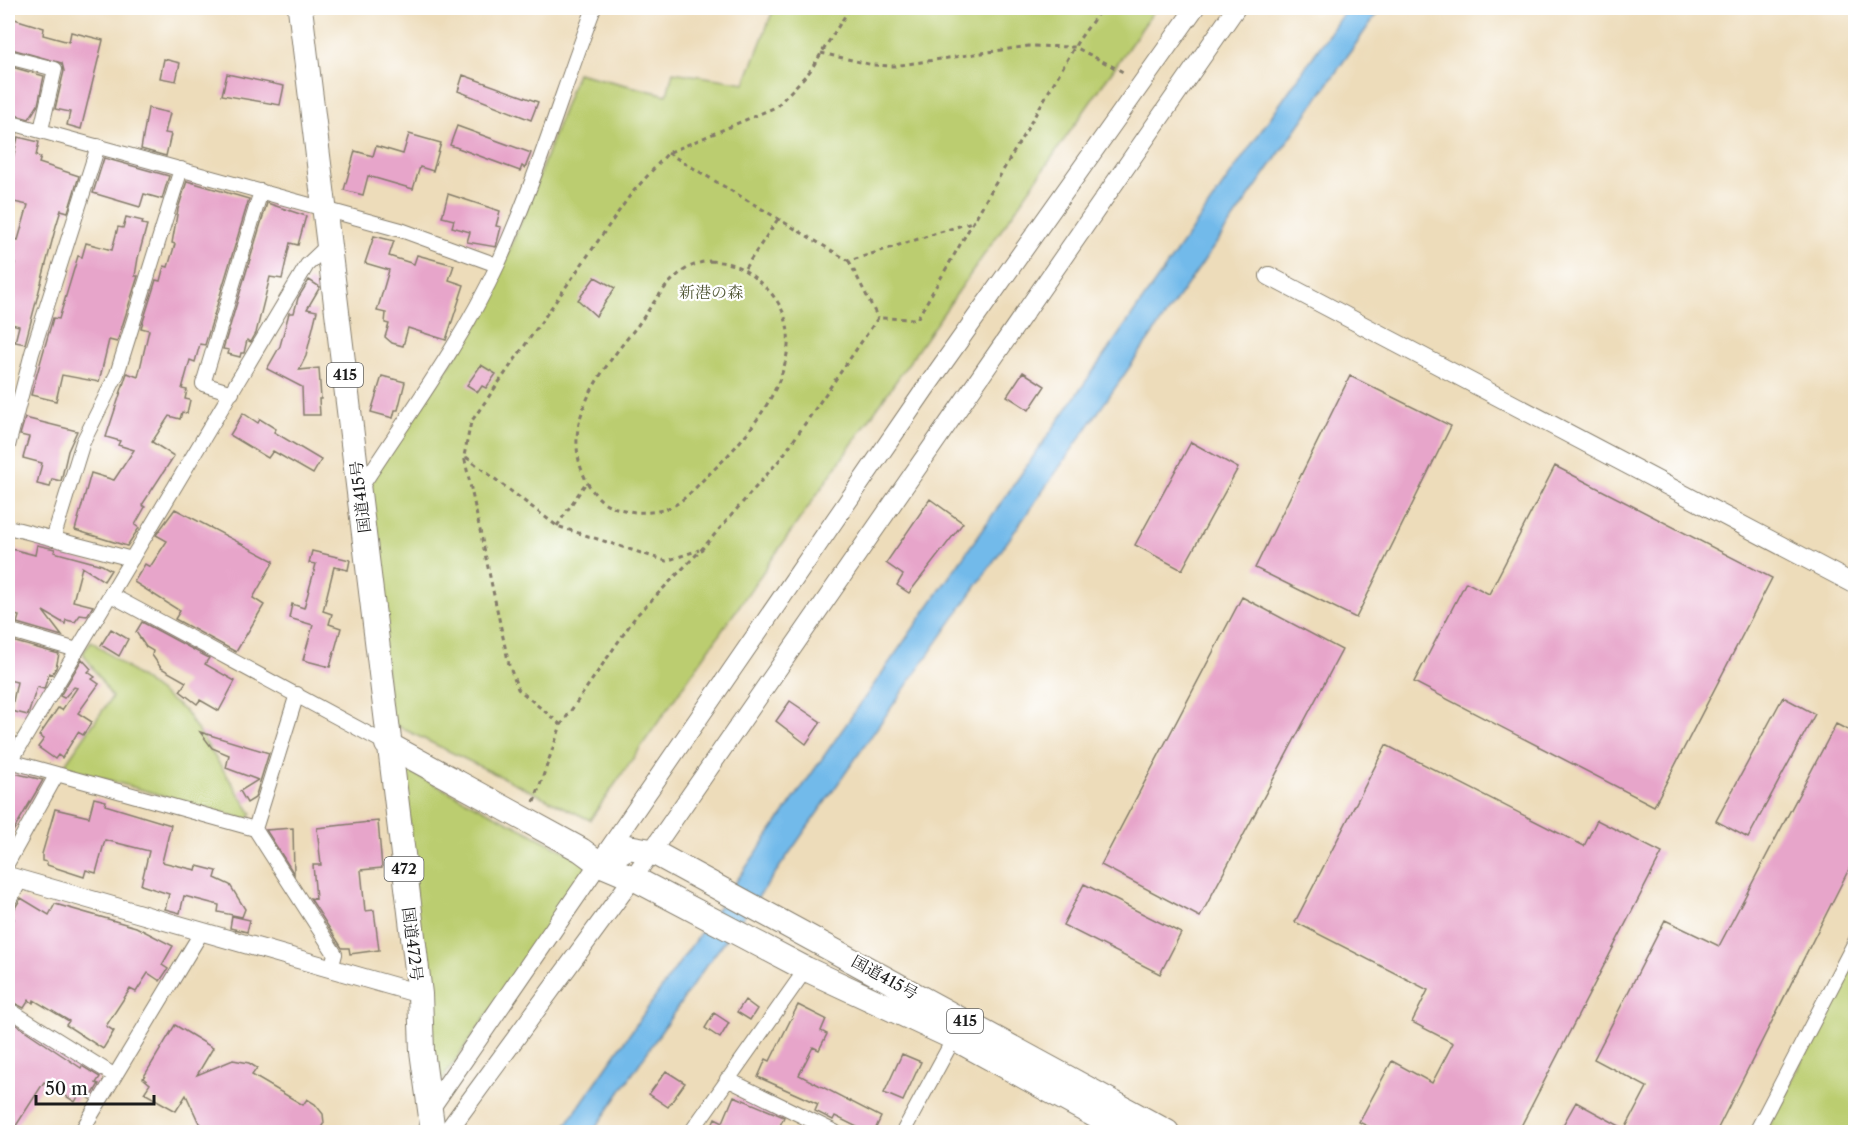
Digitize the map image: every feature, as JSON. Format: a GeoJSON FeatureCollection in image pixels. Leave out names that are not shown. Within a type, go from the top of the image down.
{"type":"FeatureCollection","features":[{"type":"Feature","properties":{"kind":"highway","name":"国道415号"},"geometry":{"type":"LineString","coordinates":[[300,8],[323,208],[360,489],[387,744],[580,850],[600,864],[633,878],[806,969],[954,1038],[1123,1132]]}},
{"type":"Feature","properties":{"kind":"highway","name":"国道472号"},"geometry":{"type":"LineString","coordinates":[[387,744],[420,994],[422,1051],[433,1132]]}},
{"type":"Feature","properties":{"kind":"highway","name":"国道415号"},"geometry":{"type":"LineString","coordinates":[[600,864],[628,847],[651,850],[763,909],[1167,1132]]}},
{"type":"Feature","properties":{"kind":"highway"},"geometry":{"type":"LineString","coordinates":[[412,1132],[430,1109]]}},
{"type":"Feature","properties":{"kind":"street"},"geometry":{"type":"LineString","coordinates":[[360,489],[470,319],[497,266],[516,223],[594,8]]}},
{"type":"Feature","properties":{"kind":"street"},"geometry":{"type":"LineString","coordinates":[[430,1109],[925,389],[1195,8]]}},
{"type":"Feature","properties":{"kind":"street"},"geometry":{"type":"LineString","coordinates":[[447,1132],[633,878],[1236,8]]}},
{"type":"Feature","properties":{"kind":"street"},"geometry":{"type":"LineString","coordinates":[[8,57],[55,69],[41,130]]}},
{"type":"Feature","properties":{"kind":"street"},"geometry":{"type":"LineString","coordinates":[[8,141],[10,123],[41,130],[401,230],[497,266]]}},
{"type":"Feature","properties":{"kind":"street"},"geometry":{"type":"LineString","coordinates":[[8,446],[32,353],[98,146]]}},
{"type":"Feature","properties":{"kind":"street"},"geometry":{"type":"LineString","coordinates":[[53,539],[83,442],[117,374],[181,169]]}},
{"type":"Feature","properties":{"kind":"street"},"geometry":{"type":"LineString","coordinates":[[232,393],[203,384],[261,192]]}},
{"type":"Feature","properties":{"kind":"street"},"geometry":{"type":"LineString","coordinates":[[328,245],[307,265],[9,764],[57,774],[255,830],[335,954],[331,969]]}},
{"type":"Feature","properties":{"kind":"street"},"geometry":{"type":"LineString","coordinates":[[1269,276],[1856,585]]}},
{"type":"Feature","properties":{"kind":"street"},"geometry":{"type":"LineString","coordinates":[[8,527],[132,560]]}},
{"type":"Feature","properties":{"kind":"street"},"geometry":{"type":"LineString","coordinates":[[111,595],[387,744]]}},
{"type":"Feature","properties":{"kind":"street"},"geometry":{"type":"LineString","coordinates":[[8,630],[76,650]]}},
{"type":"Feature","properties":{"kind":"street"},"geometry":{"type":"LineString","coordinates":[[255,830],[297,694]]}},
{"type":"Feature","properties":{"kind":"street"},"geometry":{"type":"LineString","coordinates":[[8,862],[57,774]]}},
{"type":"Feature","properties":{"kind":"street"},"geometry":{"type":"LineString","coordinates":[[8,902],[14,878],[420,994]]}},
{"type":"Feature","properties":{"kind":"street"},"geometry":{"type":"LineString","coordinates":[[81,1132],[201,933]]}},
{"type":"Feature","properties":{"kind":"street"},"geometry":{"type":"LineString","coordinates":[[1756,1132],[1856,940]]}},
{"type":"Feature","properties":{"kind":"street"},"geometry":{"type":"LineString","coordinates":[[691,1132],[806,969]]}},
{"type":"Feature","properties":{"kind":"street"},"geometry":{"type":"LineString","coordinates":[[8,1009],[115,1076]]}},
{"type":"Feature","properties":{"kind":"street"},"geometry":{"type":"LineString","coordinates":[[903,1132],[954,1038]]}},
{"type":"Feature","properties":{"kind":"street"},"geometry":{"type":"LineString","coordinates":[[727,1079],[835,1132]]}},
{"type":"Feature","properties":{"kind":"path"},"geometry":{"type":"LineString","coordinates":[[561,725],[518,689],[509,665],[465,456],[471,422],[631,194],[668,153],[776,106],[810,71],[850,8]]}},
{"type":"Feature","properties":{"kind":"path"},"geometry":{"type":"LineString","coordinates":[[878,318],[917,320],[1074,47],[1102,8]]}},
{"type":"Feature","properties":{"kind":"path"},"geometry":{"type":"LineString","coordinates":[[821,53],[873,65],[894,66],[1029,46],[1074,47],[1125,73]]}},
{"type":"Feature","properties":{"kind":"path"},"geometry":{"type":"LineString","coordinates":[[668,153],[849,261],[878,318]]}},
{"type":"Feature","properties":{"kind":"path"},"geometry":{"type":"LineString","coordinates":[[745,268],[778,219]]}},
{"type":"Feature","properties":{"kind":"path"},"geometry":{"type":"LineString","coordinates":[[849,261],[975,221]]}},
{"type":"Feature","properties":{"kind":"path"},"geometry":{"type":"LineString","coordinates":[[700,262],[735,264],[745,268],[777,298],[784,312],[789,339],[776,388],[741,440],[681,501],[657,511],[634,512],[616,508],[600,501],[587,481],[577,461],[577,439],[581,414],[600,373],[676,275],[700,262]]}},
{"type":"Feature","properties":{"kind":"path"},"geometry":{"type":"LineString","coordinates":[[534,804],[561,725],[636,616],[702,549],[783,457],[878,318]]}},
{"type":"Feature","properties":{"kind":"path"},"geometry":{"type":"LineString","coordinates":[[465,456],[557,526],[666,561],[702,549]]}},
{"type":"Feature","properties":{"kind":"path"},"geometry":{"type":"LineString","coordinates":[[557,526],[587,481]]}},
{"type":"Feature","properties":{"kind":"green space","name":"新港の森"},"geometry":{"type":"Polygon","coordinates":[[[774,8],[1156,8],[590,820],[391,723],[367,483],[481,320],[531,197],[577,73],[667,95],[673,72],[745,83],[774,8]]]}},
{"type":"Feature","properties":{"kind":"green space"},"geometry":{"type":"Polygon","coordinates":[[[91,641],[185,711],[252,814],[247,820],[63,767],[112,697],[83,653],[91,641]]]}},
{"type":"Feature","properties":{"kind":"green space"},"geometry":{"type":"Polygon","coordinates":[[[405,769],[592,865],[430,1097],[405,769]]]}},
{"type":"Feature","properties":{"kind":"green space"},"geometry":{"type":"Polygon","coordinates":[[[1855,954],[1855,1132],[1766,1132],[1855,954]]]}},
{"type":"Feature","properties":{"kind":"water"},"geometry":{"type":"Polygon","coordinates":[[[1347,8],[1381,8],[767,885],[703,970],[593,1132],[561,1132],[1347,8]]]}},
{"type":"Feature","properties":{"kind":"building"},"geometry":{"type":"Polygon","coordinates":[[[8,17],[44,28],[43,35],[69,42],[71,32],[103,40],[81,129],[67,125],[70,112],[55,109],[64,71],[62,63],[8,48],[8,17]]]}},
{"type":"Feature","properties":{"kind":"building"},"geometry":{"type":"Polygon","coordinates":[[[164,59],[180,63],[176,81],[160,78],[164,59]]]}},
{"type":"Feature","properties":{"kind":"building"},"geometry":{"type":"Polygon","coordinates":[[[8,66],[44,76],[38,105],[29,119],[8,113],[8,66]]]}},
{"type":"Feature","properties":{"kind":"building"},"geometry":{"type":"Polygon","coordinates":[[[227,74],[284,86],[280,105],[222,95],[227,74]]]}},
{"type":"Feature","properties":{"kind":"building"},"geometry":{"type":"Polygon","coordinates":[[[463,75],[538,102],[531,120],[458,91],[463,75]]]}},
{"type":"Feature","properties":{"kind":"building"},"geometry":{"type":"Polygon","coordinates":[[[148,108],[170,113],[165,133],[171,134],[166,156],[141,149],[148,108]]]}},
{"type":"Feature","properties":{"kind":"building"},"geometry":{"type":"Polygon","coordinates":[[[457,126],[531,153],[525,168],[522,166],[520,171],[450,145],[457,126]]]}},
{"type":"Feature","properties":{"kind":"building"},"geometry":{"type":"Polygon","coordinates":[[[409,134],[441,143],[433,171],[420,167],[413,189],[368,176],[363,195],[344,190],[355,151],[373,156],[376,146],[403,154],[409,134]]]}},
{"type":"Feature","properties":{"kind":"building"},"geometry":{"type":"Polygon","coordinates":[[[18,137],[39,142],[36,156],[41,157],[39,163],[79,176],[68,212],[61,210],[25,344],[15,342],[19,326],[8,323],[8,287],[15,263],[8,261],[8,237],[18,240],[28,205],[9,201],[11,193],[8,192],[8,167],[11,167],[18,137]]]}},
{"type":"Feature","properties":{"kind":"building"},"geometry":{"type":"Polygon","coordinates":[[[104,158],[169,176],[162,199],[144,194],[140,207],[93,193],[104,158]]]}},
{"type":"Feature","properties":{"kind":"building"},"geometry":{"type":"Polygon","coordinates":[[[187,181],[249,199],[205,345],[200,344],[195,362],[190,360],[182,389],[187,390],[185,399],[190,400],[187,413],[182,412],[180,419],[169,416],[152,442],[174,456],[142,505],[145,507],[135,525],[139,528],[127,546],[75,530],[91,473],[114,480],[134,450],[118,445],[120,441],[106,437],[127,373],[138,377],[149,330],[141,328],[156,280],[160,281],[164,266],[168,267],[175,244],[172,243],[178,209],[187,181]]]}},
{"type":"Feature","properties":{"kind":"building"},"geometry":{"type":"Polygon","coordinates":[[[448,194],[500,211],[496,226],[501,227],[496,247],[467,242],[470,232],[452,227],[454,220],[442,217],[448,194]]]}},
{"type":"Feature","properties":{"kind":"building"},"geometry":{"type":"Polygon","coordinates":[[[267,203],[306,216],[298,245],[290,243],[282,279],[270,277],[256,333],[251,342],[247,340],[244,353],[241,353],[240,357],[228,354],[229,350],[223,349],[267,203]]]}},
{"type":"Feature","properties":{"kind":"building"},"geometry":{"type":"Polygon","coordinates":[[[126,217],[143,221],[142,224],[147,225],[138,258],[135,276],[138,276],[117,342],[109,340],[99,382],[62,375],[56,401],[31,395],[53,318],[59,319],[78,256],[82,257],[86,243],[112,250],[118,227],[123,228],[126,217]]]}},
{"type":"Feature","properties":{"kind":"building"},"geometry":{"type":"Polygon","coordinates":[[[374,236],[394,241],[389,256],[414,264],[417,255],[454,265],[449,280],[464,285],[446,340],[408,328],[403,346],[392,343],[385,337],[389,324],[385,323],[386,313],[377,311],[389,270],[365,263],[374,236]]]}},
{"type":"Feature","properties":{"kind":"building"},"geometry":{"type":"Polygon","coordinates":[[[595,277],[615,288],[596,316],[578,300],[595,277]]]}},
{"type":"Feature","properties":{"kind":"building"},"geometry":{"type":"Polygon","coordinates":[[[309,280],[320,287],[307,309],[317,311],[306,356],[299,370],[319,368],[320,415],[303,415],[302,387],[267,369],[280,346],[289,313],[294,313],[298,298],[309,280]]]}},
{"type":"Feature","properties":{"kind":"building"},"geometry":{"type":"Polygon","coordinates":[[[481,365],[496,374],[486,388],[482,386],[478,392],[467,385],[481,365]]]}},
{"type":"Feature","properties":{"kind":"building"},"geometry":{"type":"Polygon","coordinates":[[[1023,372],[1045,386],[1029,410],[1007,396],[1023,372]]]}},
{"type":"Feature","properties":{"kind":"building"},"geometry":{"type":"Polygon","coordinates":[[[382,376],[405,382],[398,410],[395,410],[393,418],[371,412],[382,376]]]}},
{"type":"Feature","properties":{"kind":"building"},"geometry":{"type":"Polygon","coordinates":[[[1350,376],[1451,426],[1356,618],[1255,568],[1350,376]]]}},
{"type":"Feature","properties":{"kind":"building"},"geometry":{"type":"Polygon","coordinates":[[[243,413],[258,423],[260,419],[276,429],[274,432],[321,460],[313,474],[273,451],[268,458],[230,435],[243,413]]]}},
{"type":"Feature","properties":{"kind":"building"},"geometry":{"type":"Polygon","coordinates":[[[25,418],[77,431],[68,451],[61,481],[52,479],[50,487],[37,484],[42,463],[23,458],[29,437],[20,435],[25,418]]]}},
{"type":"Feature","properties":{"kind":"building"},"geometry":{"type":"Polygon","coordinates":[[[1191,442],[1238,468],[1182,570],[1135,545],[1191,442]]]}},
{"type":"Feature","properties":{"kind":"building"},"geometry":{"type":"Polygon","coordinates":[[[1555,466],[1772,578],[1654,806],[1414,682],[1466,582],[1489,594],[1555,466]]]}},
{"type":"Feature","properties":{"kind":"building"},"geometry":{"type":"Polygon","coordinates":[[[930,499],[963,523],[909,593],[897,585],[903,575],[886,563],[930,499]]]}},
{"type":"Feature","properties":{"kind":"building"},"geometry":{"type":"Polygon","coordinates":[[[175,509],[274,561],[253,598],[264,605],[236,652],[175,619],[180,611],[134,582],[145,564],[150,567],[167,541],[156,535],[175,509]]]}},
{"type":"Feature","properties":{"kind":"building"},"geometry":{"type":"Polygon","coordinates":[[[37,545],[55,549],[54,552],[102,565],[111,570],[104,581],[82,567],[73,601],[93,606],[87,616],[80,615],[75,622],[66,620],[65,624],[43,611],[62,636],[17,623],[19,616],[11,614],[13,608],[8,606],[8,548],[35,555],[37,545]]]}},
{"type":"Feature","properties":{"kind":"building"},"geometry":{"type":"Polygon","coordinates":[[[312,551],[350,560],[348,570],[334,567],[323,611],[332,614],[329,624],[341,628],[330,667],[303,660],[313,625],[289,618],[292,604],[304,608],[316,564],[309,563],[312,551]]]}},
{"type":"Feature","properties":{"kind":"building"},"geometry":{"type":"Polygon","coordinates":[[[1242,597],[1342,650],[1200,917],[1101,865],[1242,597]]]}},
{"type":"Feature","properties":{"kind":"building"},"geometry":{"type":"Polygon","coordinates":[[[142,622],[209,658],[205,664],[235,681],[219,711],[200,700],[197,704],[180,691],[186,682],[161,668],[152,655],[153,651],[146,647],[136,632],[142,622]]]}},
{"type":"Feature","properties":{"kind":"building"},"geometry":{"type":"Polygon","coordinates":[[[111,629],[128,639],[119,656],[101,645],[111,629]]]}},
{"type":"Feature","properties":{"kind":"building"},"geometry":{"type":"Polygon","coordinates":[[[12,641],[59,654],[56,668],[52,674],[49,673],[44,689],[37,687],[28,715],[11,711],[17,682],[8,680],[8,645],[11,646],[12,641]]]}},
{"type":"Feature","properties":{"kind":"building"},"geometry":{"type":"Polygon","coordinates":[[[82,659],[91,669],[88,672],[95,677],[92,679],[99,684],[78,713],[92,722],[83,735],[78,732],[62,758],[58,755],[55,759],[38,747],[44,739],[39,736],[58,708],[62,710],[77,688],[74,687],[64,698],[60,696],[82,659]]]}},
{"type":"Feature","properties":{"kind":"building"},"geometry":{"type":"Polygon","coordinates":[[[1783,697],[1815,714],[1748,838],[1716,821],[1783,697]]]}},
{"type":"Feature","properties":{"kind":"building"},"geometry":{"type":"Polygon","coordinates":[[[790,701],[821,722],[806,744],[776,721],[790,701]]]}},
{"type":"Feature","properties":{"kind":"building"},"geometry":{"type":"Polygon","coordinates":[[[1836,724],[1856,734],[1856,866],[1851,865],[1716,1132],[1559,1132],[1576,1102],[1625,1129],[1647,1087],[1594,1059],[1665,920],[1719,946],[1836,724]]]}},
{"type":"Feature","properties":{"kind":"building"},"geometry":{"type":"Polygon","coordinates":[[[200,732],[269,753],[255,798],[247,803],[240,791],[258,780],[226,768],[229,755],[212,748],[200,732]]]}},
{"type":"Feature","properties":{"kind":"building"},"geometry":{"type":"Polygon","coordinates":[[[1386,745],[1584,846],[1597,820],[1662,853],[1518,1132],[1379,1132],[1359,1122],[1392,1061],[1432,1083],[1453,1043],[1412,1022],[1428,990],[1295,922],[1386,745]]]}},
{"type":"Feature","properties":{"kind":"building"},"geometry":{"type":"Polygon","coordinates":[[[14,773],[43,780],[8,840],[8,783],[14,773]]]}},
{"type":"Feature","properties":{"kind":"building"},"geometry":{"type":"Polygon","coordinates":[[[94,798],[106,801],[105,805],[171,825],[162,862],[196,870],[197,866],[217,871],[215,878],[230,885],[245,909],[242,917],[218,912],[219,905],[184,896],[180,913],[165,909],[169,894],[141,885],[149,851],[105,840],[96,873],[86,870],[84,877],[47,865],[47,862],[42,861],[55,809],[89,817],[94,798]]]}},
{"type":"Feature","properties":{"kind":"building"},"geometry":{"type":"Polygon","coordinates":[[[378,821],[382,868],[361,870],[365,911],[374,910],[379,950],[350,954],[349,948],[342,948],[310,898],[316,899],[313,865],[321,865],[317,828],[378,821]]]}},
{"type":"Feature","properties":{"kind":"building"},"geometry":{"type":"Polygon","coordinates":[[[293,828],[294,874],[266,830],[293,828]]]}},
{"type":"Feature","properties":{"kind":"building"},"geometry":{"type":"Polygon","coordinates":[[[1084,884],[1181,933],[1160,974],[1063,925],[1084,884]]]}},
{"type":"Feature","properties":{"kind":"building"},"geometry":{"type":"Polygon","coordinates":[[[21,898],[49,915],[55,904],[136,927],[173,946],[162,965],[168,969],[160,981],[148,973],[136,992],[130,989],[106,1026],[114,1031],[103,1049],[66,1025],[69,1021],[34,1000],[33,1003],[29,1000],[24,1008],[8,1000],[8,929],[14,919],[10,916],[21,898]]]}},
{"type":"Feature","properties":{"kind":"building"},"geometry":{"type":"Polygon","coordinates":[[[232,916],[250,920],[247,932],[230,928],[232,916]]]}},
{"type":"Feature","properties":{"kind":"building"},"geometry":{"type":"Polygon","coordinates":[[[745,1000],[757,1009],[750,1020],[737,1012],[745,1000]]]}},
{"type":"Feature","properties":{"kind":"building"},"geometry":{"type":"Polygon","coordinates":[[[798,1005],[826,1019],[821,1031],[827,1034],[819,1050],[813,1047],[799,1075],[881,1117],[874,1132],[867,1132],[835,1116],[833,1120],[815,1111],[818,1104],[758,1077],[766,1059],[770,1061],[798,1005]]]}},
{"type":"Feature","properties":{"kind":"building"},"geometry":{"type":"Polygon","coordinates":[[[714,1013],[729,1023],[720,1038],[705,1028],[714,1013]]]}},
{"type":"Feature","properties":{"kind":"building"},"geometry":{"type":"Polygon","coordinates":[[[8,1019],[81,1068],[82,1066],[100,1077],[96,1083],[99,1084],[90,1099],[80,1093],[75,1102],[44,1082],[12,1132],[8,1132],[8,1019]]]}},
{"type":"Feature","properties":{"kind":"building"},"geometry":{"type":"Polygon","coordinates":[[[175,1025],[213,1048],[197,1075],[233,1060],[249,1063],[257,1068],[252,1075],[303,1105],[307,1099],[315,1104],[323,1114],[324,1123],[318,1132],[209,1132],[198,1121],[186,1095],[176,1111],[144,1093],[150,1084],[143,1078],[175,1025]]]}},
{"type":"Feature","properties":{"kind":"building"},"geometry":{"type":"Polygon","coordinates":[[[902,1054],[921,1062],[903,1101],[884,1093],[902,1054]]]}},
{"type":"Feature","properties":{"kind":"building"},"geometry":{"type":"Polygon","coordinates":[[[666,1071],[685,1083],[668,1107],[649,1094],[666,1071]]]}},
{"type":"Feature","properties":{"kind":"building"},"geometry":{"type":"Polygon","coordinates":[[[734,1096],[784,1117],[777,1132],[709,1132],[715,1118],[723,1122],[734,1096]]]}}]}
